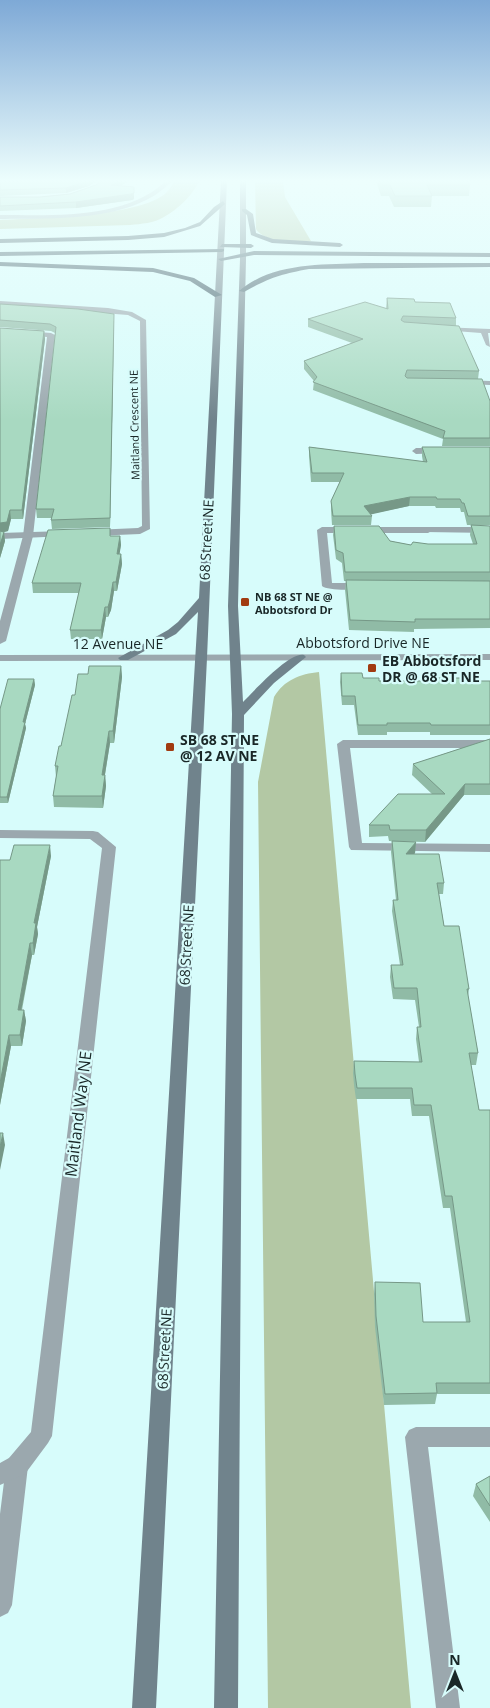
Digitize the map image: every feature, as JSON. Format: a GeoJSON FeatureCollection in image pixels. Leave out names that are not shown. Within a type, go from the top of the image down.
{"type":"FeatureCollection","features":[{"type":"Feature","properties":{"kind":"highway"},"geometry":{"type":"LineString","coordinates":[[0,264],[153,270],[192,279],[204,285],[218,296]]}},
{"type":"Feature","properties":{"kind":"highway"},"geometry":{"type":"LineString","coordinates":[[242,290],[266,277],[304,268],[355,265],[490,265]]}},
{"type":"Feature","properties":{"kind":"main road","name":"68 Street NE"},"geometry":{"type":"LineString","coordinates":[[144,1708],[221,261]]}},
{"type":"Feature","properties":{"kind":"main road","name":"68 Street NE"},"geometry":{"type":"LineString","coordinates":[[226,1708],[238,714],[233,606],[243,261]]}},
{"type":"Feature","properties":{"kind":"main road"},"geometry":{"type":"LineString","coordinates":[[124,658],[172,632],[182,624],[204,598]]}},
{"type":"Feature","properties":{"kind":"main road"},"geometry":{"type":"LineString","coordinates":[[238,714],[270,681],[300,657]]}},
{"type":"Feature","properties":{"kind":"street","name":"Maitland Crescent NE"},"geometry":{"type":"LineString","coordinates":[[0,303],[108,310],[130,314],[143,320],[147,527],[140,531],[84,533]]}},
{"type":"Feature","properties":{"kind":"street"},"geometry":{"type":"LineString","coordinates":[[434,328],[487,331],[490,345]]}},
{"type":"Feature","properties":{"kind":"street"},"geometry":{"type":"LineString","coordinates":[[0,331],[51,336],[28,536],[0,641]]}},
{"type":"Feature","properties":{"kind":"street"},"geometry":{"type":"LineString","coordinates":[[454,382],[490,383]]}},
{"type":"Feature","properties":{"kind":"street"},"geometry":{"type":"LineString","coordinates":[[416,451],[453,451]]}},
{"type":"Feature","properties":{"kind":"street"},"geometry":{"type":"LineString","coordinates":[[375,586],[327,586],[322,530],[490,530]]}},
{"type":"Feature","properties":{"kind":"street"},"geometry":{"type":"LineString","coordinates":[[0,536],[75,534]]}},
{"type":"Feature","properties":{"kind":"street","name":"Abbotsford Drive NE"},"geometry":{"type":"LineString","coordinates":[[236,657],[490,657]]}},
{"type":"Feature","properties":{"kind":"street","name":"12 Avenue NE"},"geometry":{"type":"LineString","coordinates":[[0,658],[236,657]]}},
{"type":"Feature","properties":{"kind":"street"},"geometry":{"type":"LineString","coordinates":[[490,744],[343,744],[356,847],[490,848]]}},
{"type":"Feature","properties":{"kind":"street","name":"Maitland Way NE"},"geometry":{"type":"LineString","coordinates":[[0,834],[93,835],[109,847],[41,1436],[8,1470]]}},
{"type":"Feature","properties":{"kind":"street"},"geometry":{"type":"LineString","coordinates":[[448,1708],[416,1437],[490,1437]]}},
{"type":"Feature","properties":{"kind":"street"},"geometry":{"type":"LineString","coordinates":[[0,1605],[8,1470]]}},
{"type":"Feature","properties":{"kind":"green space"},"geometry":{"type":"Polygon","coordinates":[[[319,672],[411,1708],[268,1708],[258,782],[274,697],[283,686],[293,679],[305,674],[319,672]]]}},
{"type":"Feature","properties":{"kind":"building"},"geometry":{"type":"Polygon","coordinates":[[[387,298],[414,299],[415,302],[450,303],[456,318],[403,316],[401,320],[404,322],[459,326],[479,371],[407,370],[405,376],[407,378],[482,379],[490,401],[490,438],[443,438],[445,431],[313,382],[317,377],[304,361],[363,339],[308,319],[365,302],[388,309],[387,298]]]}},
{"type":"Feature","properties":{"kind":"building"},"geometry":{"type":"Polygon","coordinates":[[[0,304],[78,309],[114,314],[110,518],[51,520],[54,509],[36,509],[56,327],[50,324],[0,320],[0,304]]]}},
{"type":"Feature","properties":{"kind":"building"},"geometry":{"type":"Polygon","coordinates":[[[0,328],[44,331],[22,510],[10,510],[7,522],[0,523],[0,328]]]}},
{"type":"Feature","properties":{"kind":"building"},"geometry":{"type":"Polygon","coordinates":[[[309,447],[427,462],[422,447],[490,447],[490,516],[468,516],[464,503],[460,499],[410,497],[364,506],[372,516],[333,516],[331,501],[344,473],[312,473],[309,447]]]}},
{"type":"Feature","properties":{"kind":"building"},"geometry":{"type":"Polygon","coordinates":[[[471,525],[490,526],[490,572],[345,572],[343,553],[336,550],[334,526],[379,526],[390,541],[411,545],[413,542],[428,544],[477,544],[471,525]]]}},
{"type":"Feature","properties":{"kind":"building"},"geometry":{"type":"Polygon","coordinates":[[[110,528],[110,536],[120,536],[117,554],[121,554],[116,582],[113,582],[108,607],[105,607],[101,630],[70,630],[81,583],[32,583],[48,530],[110,528]]]}},
{"type":"Feature","properties":{"kind":"building"},"geometry":{"type":"Polygon","coordinates":[[[0,531],[4,532],[0,545],[0,531]]]}},
{"type":"Feature","properties":{"kind":"building"},"geometry":{"type":"Polygon","coordinates":[[[346,580],[490,581],[490,619],[415,619],[415,622],[350,620],[346,580]]]}},
{"type":"Feature","properties":{"kind":"building"},"geometry":{"type":"Polygon","coordinates":[[[89,666],[121,666],[113,731],[109,731],[102,775],[105,775],[102,796],[53,796],[58,766],[55,766],[72,695],[75,695],[78,674],[88,674],[89,666]]]}},
{"type":"Feature","properties":{"kind":"building"},"geometry":{"type":"Polygon","coordinates":[[[341,673],[362,673],[363,678],[379,678],[379,681],[427,681],[427,678],[463,678],[464,681],[490,681],[490,725],[387,723],[387,725],[358,725],[355,696],[342,696],[341,673]]]}},
{"type":"Feature","properties":{"kind":"building"},"geometry":{"type":"Polygon","coordinates":[[[8,679],[34,679],[7,797],[0,797],[0,709],[8,679]]]}},
{"type":"Feature","properties":{"kind":"building"},"geometry":{"type":"Polygon","coordinates":[[[490,739],[490,784],[465,784],[426,830],[390,830],[389,825],[369,825],[398,794],[445,794],[413,764],[490,739]]]}},
{"type":"Feature","properties":{"kind":"building"},"geometry":{"type":"Polygon","coordinates":[[[392,841],[416,842],[406,854],[439,854],[444,883],[437,883],[444,926],[459,926],[469,989],[467,989],[478,1053],[469,1053],[479,1110],[490,1110],[490,1383],[436,1383],[437,1393],[385,1394],[376,1316],[375,1282],[420,1283],[423,1322],[470,1322],[452,1196],[445,1196],[431,1105],[414,1105],[412,1088],[357,1088],[355,1074],[354,1061],[422,1062],[417,1027],[421,1027],[417,988],[394,988],[391,965],[403,965],[393,900],[398,900],[392,841]]]}},
{"type":"Feature","properties":{"kind":"building"},"geometry":{"type":"Polygon","coordinates":[[[14,845],[50,845],[34,923],[36,923],[33,943],[30,943],[18,1010],[24,1010],[20,1035],[9,1035],[0,1083],[0,860],[10,860],[14,845]]]}},
{"type":"Feature","properties":{"kind":"building"},"geometry":{"type":"Polygon","coordinates":[[[0,1133],[3,1133],[0,1147],[0,1133]]]}},
{"type":"Feature","properties":{"kind":"building"},"geometry":{"type":"Polygon","coordinates":[[[490,1476],[490,1506],[476,1484],[490,1476]]]}},
{"type":"Feature","properties":{"kind":"place","name":"NB 68 ST NE @ Abbotsford Dr"},"geometry":{"type":"Point","coordinates":[245,602]}},
{"type":"Feature","properties":{"kind":"place","name":"EB Abbotsford DR @ 68 ST NE"},"geometry":{"type":"Point","coordinates":[372,668]}},
{"type":"Feature","properties":{"kind":"place","name":"SB 68 ST NE @ 12 AV NE"},"geometry":{"type":"Point","coordinates":[170,747]}}]}
